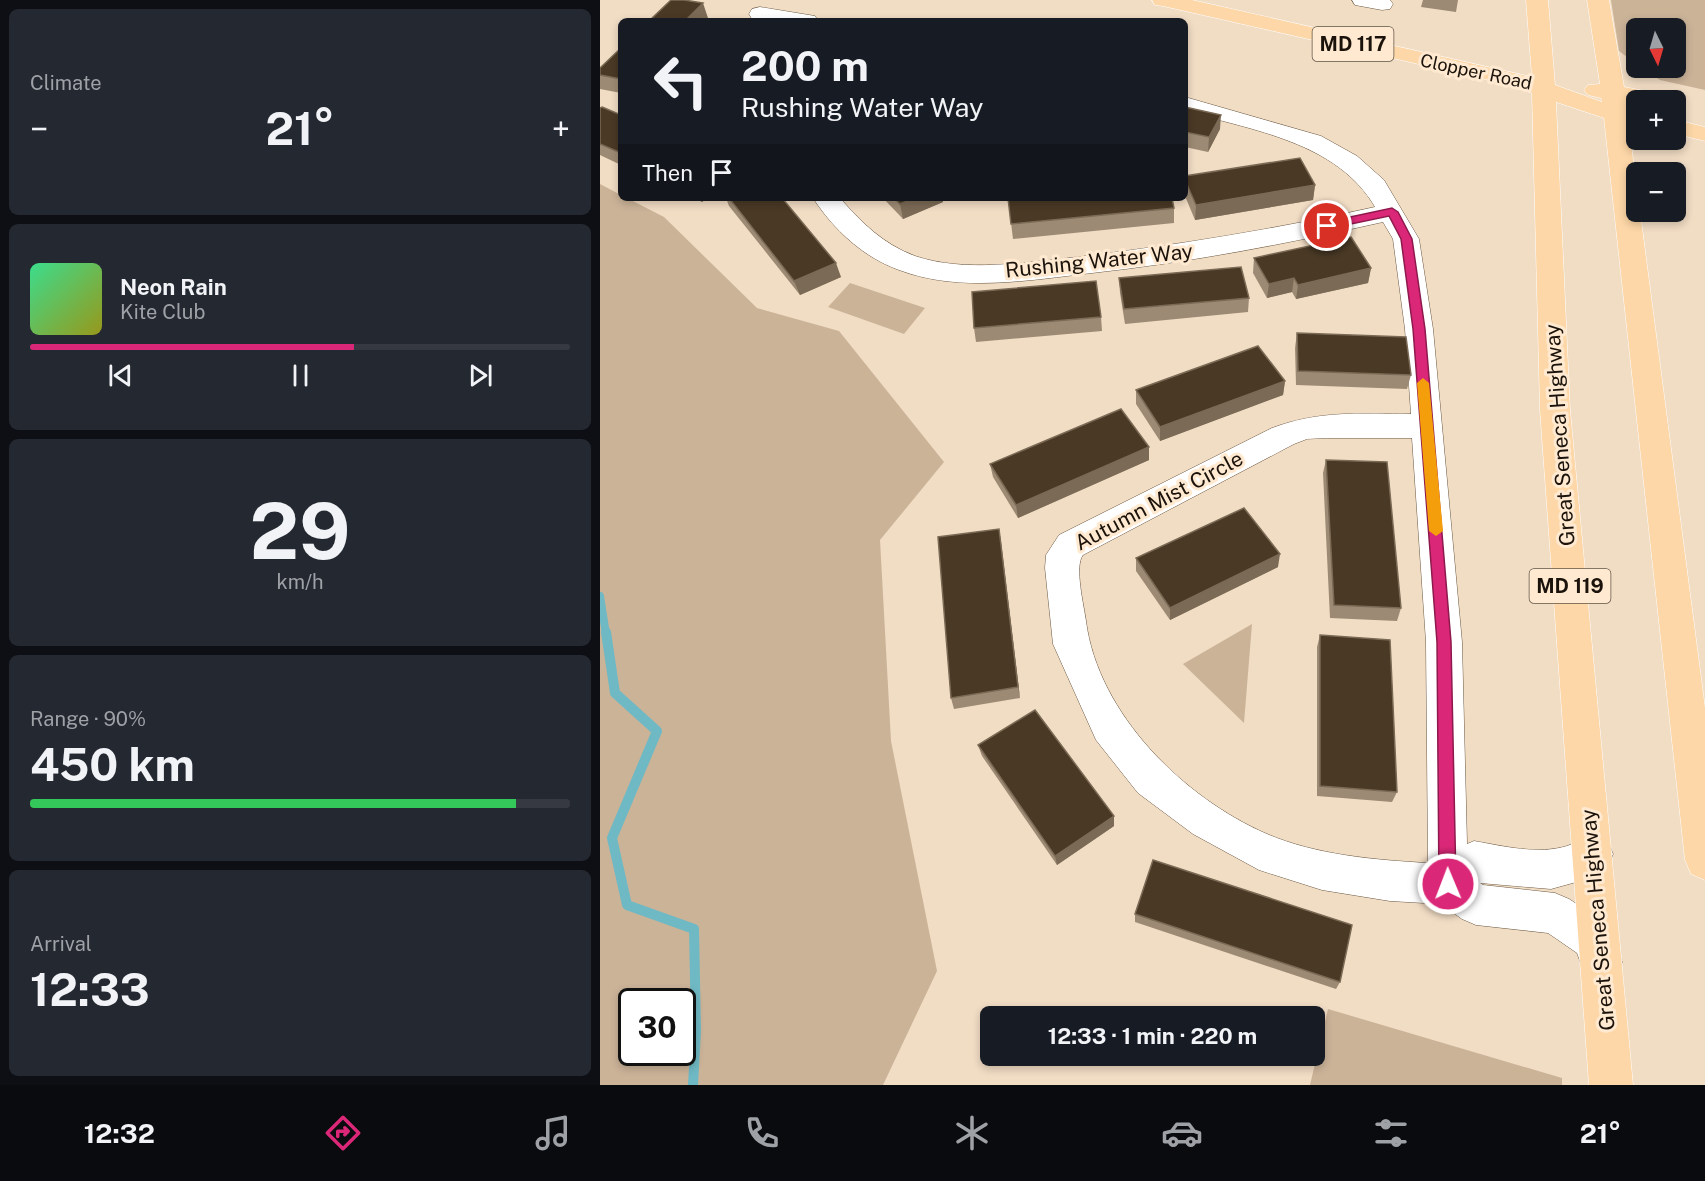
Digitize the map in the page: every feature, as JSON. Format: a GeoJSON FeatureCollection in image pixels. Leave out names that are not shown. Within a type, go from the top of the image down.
{"type":"FeatureCollection","features":[{"type":"Feature","properties":{"kind":"main road","name":"Clopper Road"},"geometry":{"type":"LineString","coordinates":[[1163,0],[1544,87],[1620,108]]}},
{"type":"Feature","properties":{"kind":"main road","name":"Great Seneca Highway"},"geometry":{"type":"LineString","coordinates":[[1537,0],[1544,87],[1555,410],[1604,970],[1611,1085]]}},
{"type":"Feature","properties":{"kind":"main road"},"geometry":{"type":"LineString","coordinates":[[1598,0],[1620,108],[1705,860]]}},
{"type":"Feature","properties":{"kind":"main road"},"geometry":{"type":"LineString","coordinates":[[1686,118],[1705,134]]}},
{"type":"Feature","properties":{"kind":"street"},"geometry":{"type":"LineString","coordinates":[[761,12],[792,18]]}},
{"type":"Feature","properties":{"kind":"street"},"geometry":{"type":"LineString","coordinates":[[1188,105],[1238,117],[1312,141],[1348,161],[1375,186],[1406,239],[1428,426],[1444,642],[1448,884]]}},
{"type":"Feature","properties":{"kind":"street","name":"Rushing Water Way"},"geometry":{"type":"LineString","coordinates":[[829,201],[852,227],[886,254],[925,268],[967,273],[1064,267],[1179,253],[1240,244],[1392,212]]}},
{"type":"Feature","properties":{"kind":"street","name":"Autumn Mist Circle"},"geometry":{"type":"LineString","coordinates":[[1428,426],[1327,426],[1305,428],[1283,436],[1071,545],[1063,555],[1062,568],[1071,644],[1089,688],[1109,728],[1151,780],[1208,821],[1259,851],[1322,870],[1390,881],[1448,884]]}},
{"type":"Feature","properties":{"kind":"street"},"geometry":{"type":"LineString","coordinates":[[1448,884],[1474,861],[1553,870],[1581,862],[1593,854]]}},
{"type":"Feature","properties":{"kind":"street"},"geometry":{"type":"LineString","coordinates":[[1448,884],[1476,905],[1555,913],[1594,940],[1604,970]]}},
{"type":"Feature","properties":{"kind":"shaded area"},"geometry":{"type":"Polygon","coordinates":[[[1611,0],[1705,0],[1705,90],[1657,78],[1686,78],[1686,18],[1626,18],[1626,56],[1619,51],[1611,0]]]}},
{"type":"Feature","properties":{"kind":"shaded area"},"geometry":{"type":"Polygon","coordinates":[[[600,184],[618,193],[618,201],[633,201],[664,217],[757,308],[839,331],[944,462],[880,540],[891,741],[937,971],[883,1085],[600,1085],[600,184]]]}},
{"type":"Feature","properties":{"kind":"shaded area"},"geometry":{"type":"Polygon","coordinates":[[[850,283],[925,308],[904,334],[828,307],[850,283]]]}},
{"type":"Feature","properties":{"kind":"shaded area"},"geometry":{"type":"Polygon","coordinates":[[[1252,624],[1244,723],[1183,664],[1252,624]]]}},
{"type":"Feature","properties":{"kind":"shaded area"},"geometry":{"type":"Polygon","coordinates":[[[1328,1009],[1562,1078],[1562,1085],[1310,1085],[1314,1066],[1325,1066],[1325,1022],[1328,1009]]]}},
{"type":"Feature","properties":{"kind":"building"},"geometry":{"type":"Polygon","coordinates":[[[671,0],[703,3],[688,18],[652,18],[671,0]]]}},
{"type":"Feature","properties":{"kind":"building"},"geometry":{"type":"Polygon","coordinates":[[[618,51],[618,78],[600,75],[600,68],[618,51]]]}},
{"type":"Feature","properties":{"kind":"building"},"geometry":{"type":"Polygon","coordinates":[[[600,108],[618,114],[618,152],[600,144],[600,108]]]}},
{"type":"Feature","properties":{"kind":"building"},"geometry":{"type":"Polygon","coordinates":[[[1188,108],[1221,115],[1209,137],[1188,133],[1188,108]]]}},
{"type":"Feature","properties":{"kind":"building"},"geometry":{"type":"Polygon","coordinates":[[[1300,158],[1315,185],[1196,205],[1188,187],[1188,176],[1300,158]]]}},
{"type":"Feature","properties":{"kind":"building"},"geometry":{"type":"Polygon","coordinates":[[[731,201],[784,201],[836,263],[794,281],[731,201]]]}},
{"type":"Feature","properties":{"kind":"building"},"geometry":{"type":"Polygon","coordinates":[[[1008,201],[1173,201],[1174,208],[1011,224],[1008,201]]]}},
{"type":"Feature","properties":{"kind":"building"},"geometry":{"type":"Polygon","coordinates":[[[1351,237],[1371,268],[1298,285],[1294,278],[1269,284],[1254,258],[1351,237]]]}},
{"type":"Feature","properties":{"kind":"building"},"geometry":{"type":"Polygon","coordinates":[[[1241,267],[1249,298],[1124,309],[1119,278],[1241,267]]]}},
{"type":"Feature","properties":{"kind":"building"},"geometry":{"type":"Polygon","coordinates":[[[1096,281],[1101,317],[974,328],[972,292],[1096,281]]]}},
{"type":"Feature","properties":{"kind":"building"},"geometry":{"type":"Polygon","coordinates":[[[1297,333],[1406,337],[1411,375],[1298,371],[1297,333]]]}},
{"type":"Feature","properties":{"kind":"building"},"geometry":{"type":"Polygon","coordinates":[[[1258,346],[1285,381],[1160,427],[1136,390],[1258,346]]]}},
{"type":"Feature","properties":{"kind":"building"},"geometry":{"type":"Polygon","coordinates":[[[1121,409],[1149,447],[1016,505],[990,464],[1121,409]]]}},
{"type":"Feature","properties":{"kind":"building"},"geometry":{"type":"Polygon","coordinates":[[[1326,460],[1387,462],[1401,608],[1334,605],[1326,460]]]}},
{"type":"Feature","properties":{"kind":"building"},"geometry":{"type":"Polygon","coordinates":[[[1244,508],[1280,554],[1170,608],[1136,558],[1244,508]]]}},
{"type":"Feature","properties":{"kind":"building"},"geometry":{"type":"Polygon","coordinates":[[[999,529],[1018,687],[951,698],[938,537],[999,529]]]}},
{"type":"Feature","properties":{"kind":"building"},"geometry":{"type":"Polygon","coordinates":[[[1320,635],[1390,640],[1397,792],[1320,786],[1320,635]]]}},
{"type":"Feature","properties":{"kind":"building"},"geometry":{"type":"Polygon","coordinates":[[[1035,710],[1114,816],[1055,856],[978,745],[1035,710]]]}},
{"type":"Feature","properties":{"kind":"building"},"geometry":{"type":"Polygon","coordinates":[[[1153,860],[1352,925],[1340,982],[1135,914],[1153,860]]]}},
{"type":"Feature","properties":{"kind":"waterway"},"geometry":{"type":"LineString","coordinates":[[600,596],[606,634]]}},
{"type":"Feature","properties":{"kind":"waterway"},"geometry":{"type":"LineString","coordinates":[[606,632],[615,693],[657,731],[612,838],[627,905],[694,929],[696,1031],[693,1085]]}},
{"type":"Feature","properties":{"kind":"slow traffic"},"geometry":{"type":"LineString","coordinates":[[1423,383],[1436,531]]}},
{"type":"Feature","properties":{"kind":"route"},"geometry":{"type":"LineString","coordinates":[[1327,226],[1392,212],[1406,239],[1419,329],[1444,642],[1448,884]]}}]}
